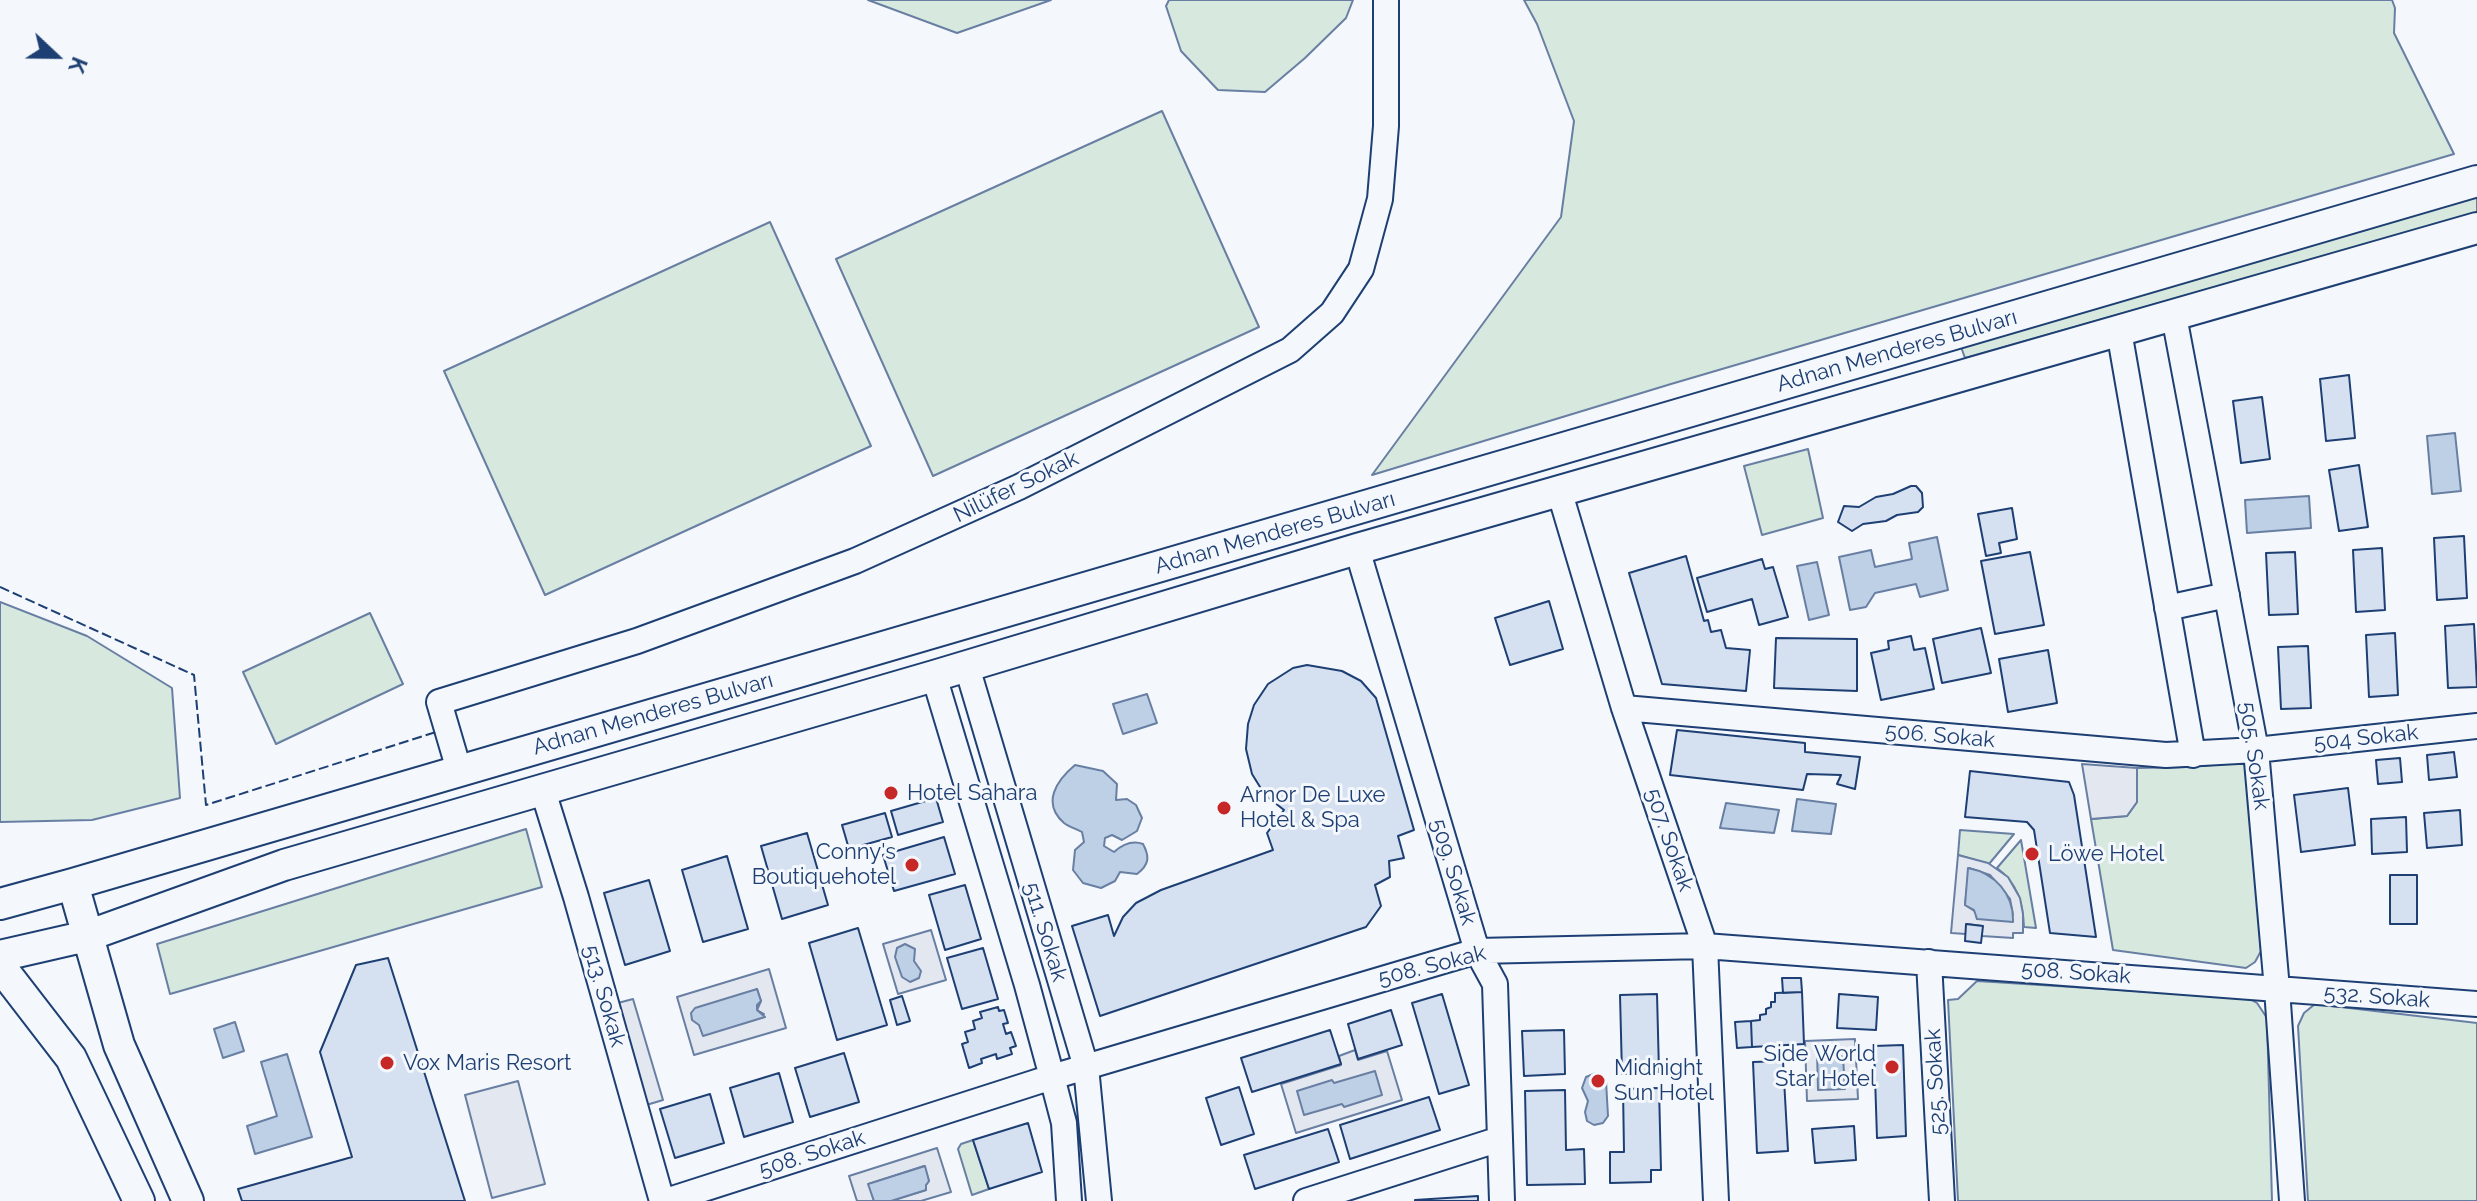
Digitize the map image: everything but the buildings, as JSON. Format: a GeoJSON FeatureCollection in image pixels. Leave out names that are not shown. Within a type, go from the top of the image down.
{"type":"FeatureCollection","features":[{"type":"Feature","properties":{"kind":"main road","name":"Adnan Menderes Bulvarı"},"geometry":{"type":"LineString","coordinates":[[0,904],[2477,181]]}},
{"type":"Feature","properties":{"kind":"main road","name":"Adnan Menderes Bulvarı"},"geometry":{"type":"LineString","coordinates":[[0,956],[87,936],[284,865],[967,667],[1357,549],[2477,228]]}},
{"type":"Feature","properties":{"kind":"main road"},"geometry":{"type":"LineString","coordinates":[[73,884],[119,1045],[188,1201]]}},
{"type":"Feature","properties":{"kind":"main road"},"geometry":{"type":"LineString","coordinates":[[0,966],[71,1058],[139,1201]]}},
{"type":"Feature","properties":{"kind":"street","name":"Nilüfer Sokak"},"geometry":{"type":"LineString","coordinates":[[459,770],[439,702],[637,641],[855,561],[1019,487],[1290,350],[1332,313],[1361,269],[1380,199],[1386,126],[1386,0]]}},
{"type":"Feature","properties":{"kind":"street","name":"505. Sokak"},"geometry":{"type":"LineString","coordinates":[[2174,316],[2256,750],[2292,1201]]}},
{"type":"Feature","properties":{"kind":"street"},"geometry":{"type":"LineString","coordinates":[[2119,331],[2193,755]]}},
{"type":"Feature","properties":{"kind":"street","name":"507. Sokak"},"geometry":{"type":"LineString","coordinates":[[1559,490],[1624,708],[1705,946],[1716,1201]]}},
{"type":"Feature","properties":{"kind":"street","name":"509. Sokak"},"geometry":{"type":"LineString","coordinates":[[1357,549],[1477,951],[1495,984],[1502,1201]]}},
{"type":"Feature","properties":{"kind":"street"},"geometry":{"type":"LineString","coordinates":[[2167,608],[2227,595]]}},
{"type":"Feature","properties":{"kind":"street","name":"511. Sokak"},"geometry":{"type":"LineString","coordinates":[[967,667],[1086,1067],[1099,1201]]}},
{"type":"Feature","properties":{"kind":"street","name":"511. Sokak"},"geometry":{"type":"LineString","coordinates":[[934,676],[1007,914],[1064,1123],[1069,1201]]}},
{"type":"Feature","properties":{"kind":"street","name":"506. Sokak"},"geometry":{"type":"LineString","coordinates":[[1624,708],[2166,755],[2256,750]]}},
{"type":"Feature","properties":{"kind":"street","name":"504 Sokak"},"geometry":{"type":"LineString","coordinates":[[2256,750],[2477,726]]}},
{"type":"Feature","properties":{"kind":"street","name":"513. Sokak"},"geometry":{"type":"LineString","coordinates":[[543,791],[664,1201]]}},
{"type":"Feature","properties":{"kind":"street","name":"508. Sokak"},"geometry":{"type":"LineString","coordinates":[[664,1201],[1052,1077],[1477,951],[1705,946],[2277,989]]}},
{"type":"Feature","properties":{"kind":"street","name":"525. Sokak"},"geometry":{"type":"LineString","coordinates":[[1929,962],[1942,1201]]}},
{"type":"Feature","properties":{"kind":"street","name":"532. Sokak"},"geometry":{"type":"LineString","coordinates":[[2277,989],[2476,1001]]}},
{"type":"Feature","properties":{"kind":"street"},"geometry":{"type":"LineString","coordinates":[[1306,1201],[1500,1139]]}},
{"type":"Feature","properties":{"kind":"shaded area"},"geometry":{"type":"Polygon","coordinates":[[[868,0],[1051,0],[957,33],[868,0]]]}},
{"type":"Feature","properties":{"kind":"shaded area"},"geometry":{"type":"Polygon","coordinates":[[[1169,0],[1353,0],[1346,18],[1265,92],[1218,90],[1181,51],[1166,6],[1169,0]]]}},
{"type":"Feature","properties":{"kind":"shaded area"},"geometry":{"type":"Polygon","coordinates":[[[1524,0],[2392,0],[2395,8],[2394,33],[2454,154],[1372,475],[1561,217],[1574,121],[1537,24],[1524,0]]]}},
{"type":"Feature","properties":{"kind":"shaded area"},"geometry":{"type":"Polygon","coordinates":[[[1162,111],[1259,327],[933,476],[836,259],[1162,111]]]}},
{"type":"Feature","properties":{"kind":"shaded area"},"geometry":{"type":"Polygon","coordinates":[[[2477,197],[2477,213],[1965,358],[1961,347],[2477,197]]]}},
{"type":"Feature","properties":{"kind":"shaded area"},"geometry":{"type":"Polygon","coordinates":[[[770,222],[871,446],[545,595],[444,371],[770,222]]]}},
{"type":"Feature","properties":{"kind":"shaded area"},"geometry":{"type":"Polygon","coordinates":[[[1808,449],[1823,518],[1762,535],[1744,466],[1808,449]]]}},
{"type":"Feature","properties":{"kind":"shaded area"},"geometry":{"type":"Polygon","coordinates":[[[0,602],[87,636],[172,688],[180,798],[92,820],[0,822],[0,602]]]}},
{"type":"Feature","properties":{"kind":"shaded area"},"geometry":{"type":"Polygon","coordinates":[[[370,613],[403,684],[276,744],[243,672],[370,613]]]}},
{"type":"Feature","properties":{"kind":"shaded area"},"geometry":{"type":"Polygon","coordinates":[[[2246,762],[2261,951],[2255,962],[2246,968],[2113,950],[2091,819],[2127,816],[2137,802],[2137,768],[2246,762]]]}},
{"type":"Feature","properties":{"kind":"shaded area"},"geometry":{"type":"Polygon","coordinates":[[[2082,764],[2137,768],[2137,802],[2127,816],[2091,819],[2082,764]]]}},
{"type":"Feature","properties":{"kind":"shaded area"},"geometry":{"type":"Polygon","coordinates":[[[526,829],[542,887],[170,994],[157,944],[526,829]]]}},
{"type":"Feature","properties":{"kind":"shaded area"},"geometry":{"type":"Polygon","coordinates":[[[1960,830],[2014,834],[1989,864],[1958,855],[1960,830]]]}},
{"type":"Feature","properties":{"kind":"shaded area"},"geometry":{"type":"Polygon","coordinates":[[[2021,840],[2036,928],[2024,927],[2018,894],[2010,880],[1997,868],[2021,840]]]}},
{"type":"Feature","properties":{"kind":"shaded area"},"geometry":{"type":"Polygon","coordinates":[[[1958,855],[1988,863],[2008,877],[2020,898],[2023,933],[2013,933],[2013,938],[1982,936],[1982,926],[1967,924],[1966,934],[1951,933],[1958,855]],[[1969,868],[1965,905],[1976,912],[1977,919],[2013,915],[2010,899],[1990,875],[1969,868]]]}},
{"type":"Feature","properties":{"kind":"shaded area"},"geometry":{"type":"Polygon","coordinates":[[[931,930],[946,980],[898,994],[883,944],[931,930]]]}},
{"type":"Feature","properties":{"kind":"shaded area"},"geometry":{"type":"Polygon","coordinates":[[[769,969],[786,1028],[694,1055],[677,997],[769,969]],[[757,989],[699,1024],[703,1035],[764,1014],[757,1010],[761,1001],[757,989]]]}},
{"type":"Feature","properties":{"kind":"shaded area"},"geometry":{"type":"Polygon","coordinates":[[[1977,981],[2248,998],[2257,1003],[2267,1018],[2272,1201],[1958,1201],[1948,1000],[1958,999],[1977,981]]]}},
{"type":"Feature","properties":{"kind":"shaded area"},"geometry":{"type":"Polygon","coordinates":[[[633,999],[663,1100],[643,1106],[614,1004],[633,999]]]}},
{"type":"Feature","properties":{"kind":"shaded area"},"geometry":{"type":"Polygon","coordinates":[[[2315,1004],[2477,1023],[2477,1201],[2308,1201],[2298,1026],[2304,1013],[2315,1004]]]}},
{"type":"Feature","properties":{"kind":"shaded area"},"geometry":{"type":"Polygon","coordinates":[[[1855,1039],[1858,1099],[1807,1101],[1805,1041],[1855,1039]]]}},
{"type":"Feature","properties":{"kind":"shaded area"},"geometry":{"type":"Polygon","coordinates":[[[1355,1050],[1358,1060],[1387,1051],[1402,1100],[1296,1133],[1281,1084],[1341,1065],[1339,1056],[1355,1050]]]}},
{"type":"Feature","properties":{"kind":"shaded area"},"geometry":{"type":"Polygon","coordinates":[[[518,1081],[545,1184],[492,1198],[465,1095],[518,1081]]]}},
{"type":"Feature","properties":{"kind":"shaded area"},"geometry":{"type":"Polygon","coordinates":[[[973,1140],[989,1189],[972,1195],[958,1149],[961,1144],[973,1140]]]}},
{"type":"Feature","properties":{"kind":"shaded area"},"geometry":{"type":"Polygon","coordinates":[[[937,1148],[951,1192],[921,1201],[891,1201],[926,1190],[929,1181],[924,1166],[869,1184],[874,1201],[857,1201],[849,1176],[937,1148]]]}},
{"type":"Feature","properties":{"kind":"water"},"geometry":{"type":"Polygon","coordinates":[[[2455,433],[2461,491],[2432,494],[2427,436],[2455,433]]]}},
{"type":"Feature","properties":{"kind":"water"},"geometry":{"type":"Polygon","coordinates":[[[2309,496],[2311,528],[2247,533],[2245,500],[2309,496]]]}},
{"type":"Feature","properties":{"kind":"water"},"geometry":{"type":"Polygon","coordinates":[[[1937,537],[1948,590],[1920,597],[1916,584],[1875,593],[1866,607],[1850,610],[1839,557],[1871,550],[1875,567],[1912,559],[1909,543],[1937,537]]]}},
{"type":"Feature","properties":{"kind":"water"},"geometry":{"type":"Polygon","coordinates":[[[1817,562],[1829,615],[1809,620],[1797,566],[1817,562]]]}},
{"type":"Feature","properties":{"kind":"water"},"geometry":{"type":"Polygon","coordinates":[[[1147,694],[1157,723],[1123,734],[1113,704],[1147,694]]]}},
{"type":"Feature","properties":{"kind":"water"},"geometry":{"type":"Polygon","coordinates":[[[1075,765],[1103,771],[1117,784],[1116,800],[1127,799],[1136,805],[1142,818],[1137,831],[1122,840],[1112,835],[1105,838],[1104,846],[1114,852],[1135,842],[1143,844],[1147,853],[1146,864],[1137,874],[1120,872],[1115,881],[1101,888],[1083,883],[1073,870],[1075,850],[1084,842],[1082,832],[1064,823],[1053,808],[1054,792],[1075,765]]]}},
{"type":"Feature","properties":{"kind":"water"},"geometry":{"type":"Polygon","coordinates":[[[1797,799],[1836,804],[1831,834],[1792,831],[1797,799]]]}},
{"type":"Feature","properties":{"kind":"water"},"geometry":{"type":"Polygon","coordinates":[[[1726,803],[1779,810],[1774,833],[1720,828],[1726,803]]]}},
{"type":"Feature","properties":{"kind":"water"},"geometry":{"type":"Polygon","coordinates":[[[1968,868],[1987,875],[2001,886],[2010,902],[2013,922],[1977,919],[1974,910],[1965,905],[1968,868]]]}},
{"type":"Feature","properties":{"kind":"water"},"geometry":{"type":"Polygon","coordinates":[[[905,944],[915,949],[914,961],[921,971],[919,978],[910,982],[902,977],[895,957],[897,948],[905,944]]]}},
{"type":"Feature","properties":{"kind":"water"},"geometry":{"type":"Polygon","coordinates":[[[757,989],[761,1001],[757,1010],[765,1017],[703,1036],[699,1025],[692,1020],[691,1013],[695,1008],[757,989]]]}},
{"type":"Feature","properties":{"kind":"water"},"geometry":{"type":"Polygon","coordinates":[[[235,1022],[244,1051],[223,1058],[214,1029],[235,1022]]]}},
{"type":"Feature","properties":{"kind":"water"},"geometry":{"type":"Polygon","coordinates":[[[1837,1050],[1843,1057],[1845,1089],[1818,1090],[1817,1051],[1837,1050]]]}},
{"type":"Feature","properties":{"kind":"water"},"geometry":{"type":"Polygon","coordinates":[[[287,1054],[312,1137],[255,1154],[247,1126],[277,1116],[261,1062],[287,1054]]]}},
{"type":"Feature","properties":{"kind":"water"},"geometry":{"type":"Polygon","coordinates":[[[1375,1071],[1382,1095],[1304,1115],[1297,1091],[1375,1071]]]}},
{"type":"Feature","properties":{"kind":"water"},"geometry":{"type":"Polygon","coordinates":[[[1596,1073],[1606,1081],[1608,1116],[1603,1123],[1594,1125],[1587,1121],[1585,1112],[1588,1101],[1582,1088],[1586,1077],[1596,1073]]]}},
{"type":"Feature","properties":{"kind":"water"},"geometry":{"type":"Polygon","coordinates":[[[925,1166],[929,1181],[926,1190],[891,1201],[874,1201],[868,1184],[925,1166]]]}},
{"type":"Feature","properties":{"kind":"fence"},"geometry":{"type":"LineString","coordinates":[[0,587],[194,675],[206,805],[439,731]]}},
{"type":"Feature","properties":{"kind":"place","name":"Hotel Sahara"},"geometry":{"type":"Point","coordinates":[891,793]}},
{"type":"Feature","properties":{"kind":"place","name":"Arnor De Luxe Hotel & Spa"},"geometry":{"type":"Point","coordinates":[1224,808]}},
{"type":"Feature","properties":{"kind":"place","name":"Löwe Hotel"},"geometry":{"type":"Point","coordinates":[2032,854]}},
{"type":"Feature","properties":{"kind":"place","name":"Conny's Boutiquehotel"},"geometry":{"type":"Point","coordinates":[912,865]}},
{"type":"Feature","properties":{"kind":"place","name":"Vox Maris Resort"},"geometry":{"type":"Point","coordinates":[387,1063]}},
{"type":"Feature","properties":{"kind":"place","name":"Side World Star Hotel"},"geometry":{"type":"Point","coordinates":[1892,1067]}},
{"type":"Feature","properties":{"kind":"place","name":"Midnight Sun Hotel"},"geometry":{"type":"Point","coordinates":[1598,1081]}}]}
